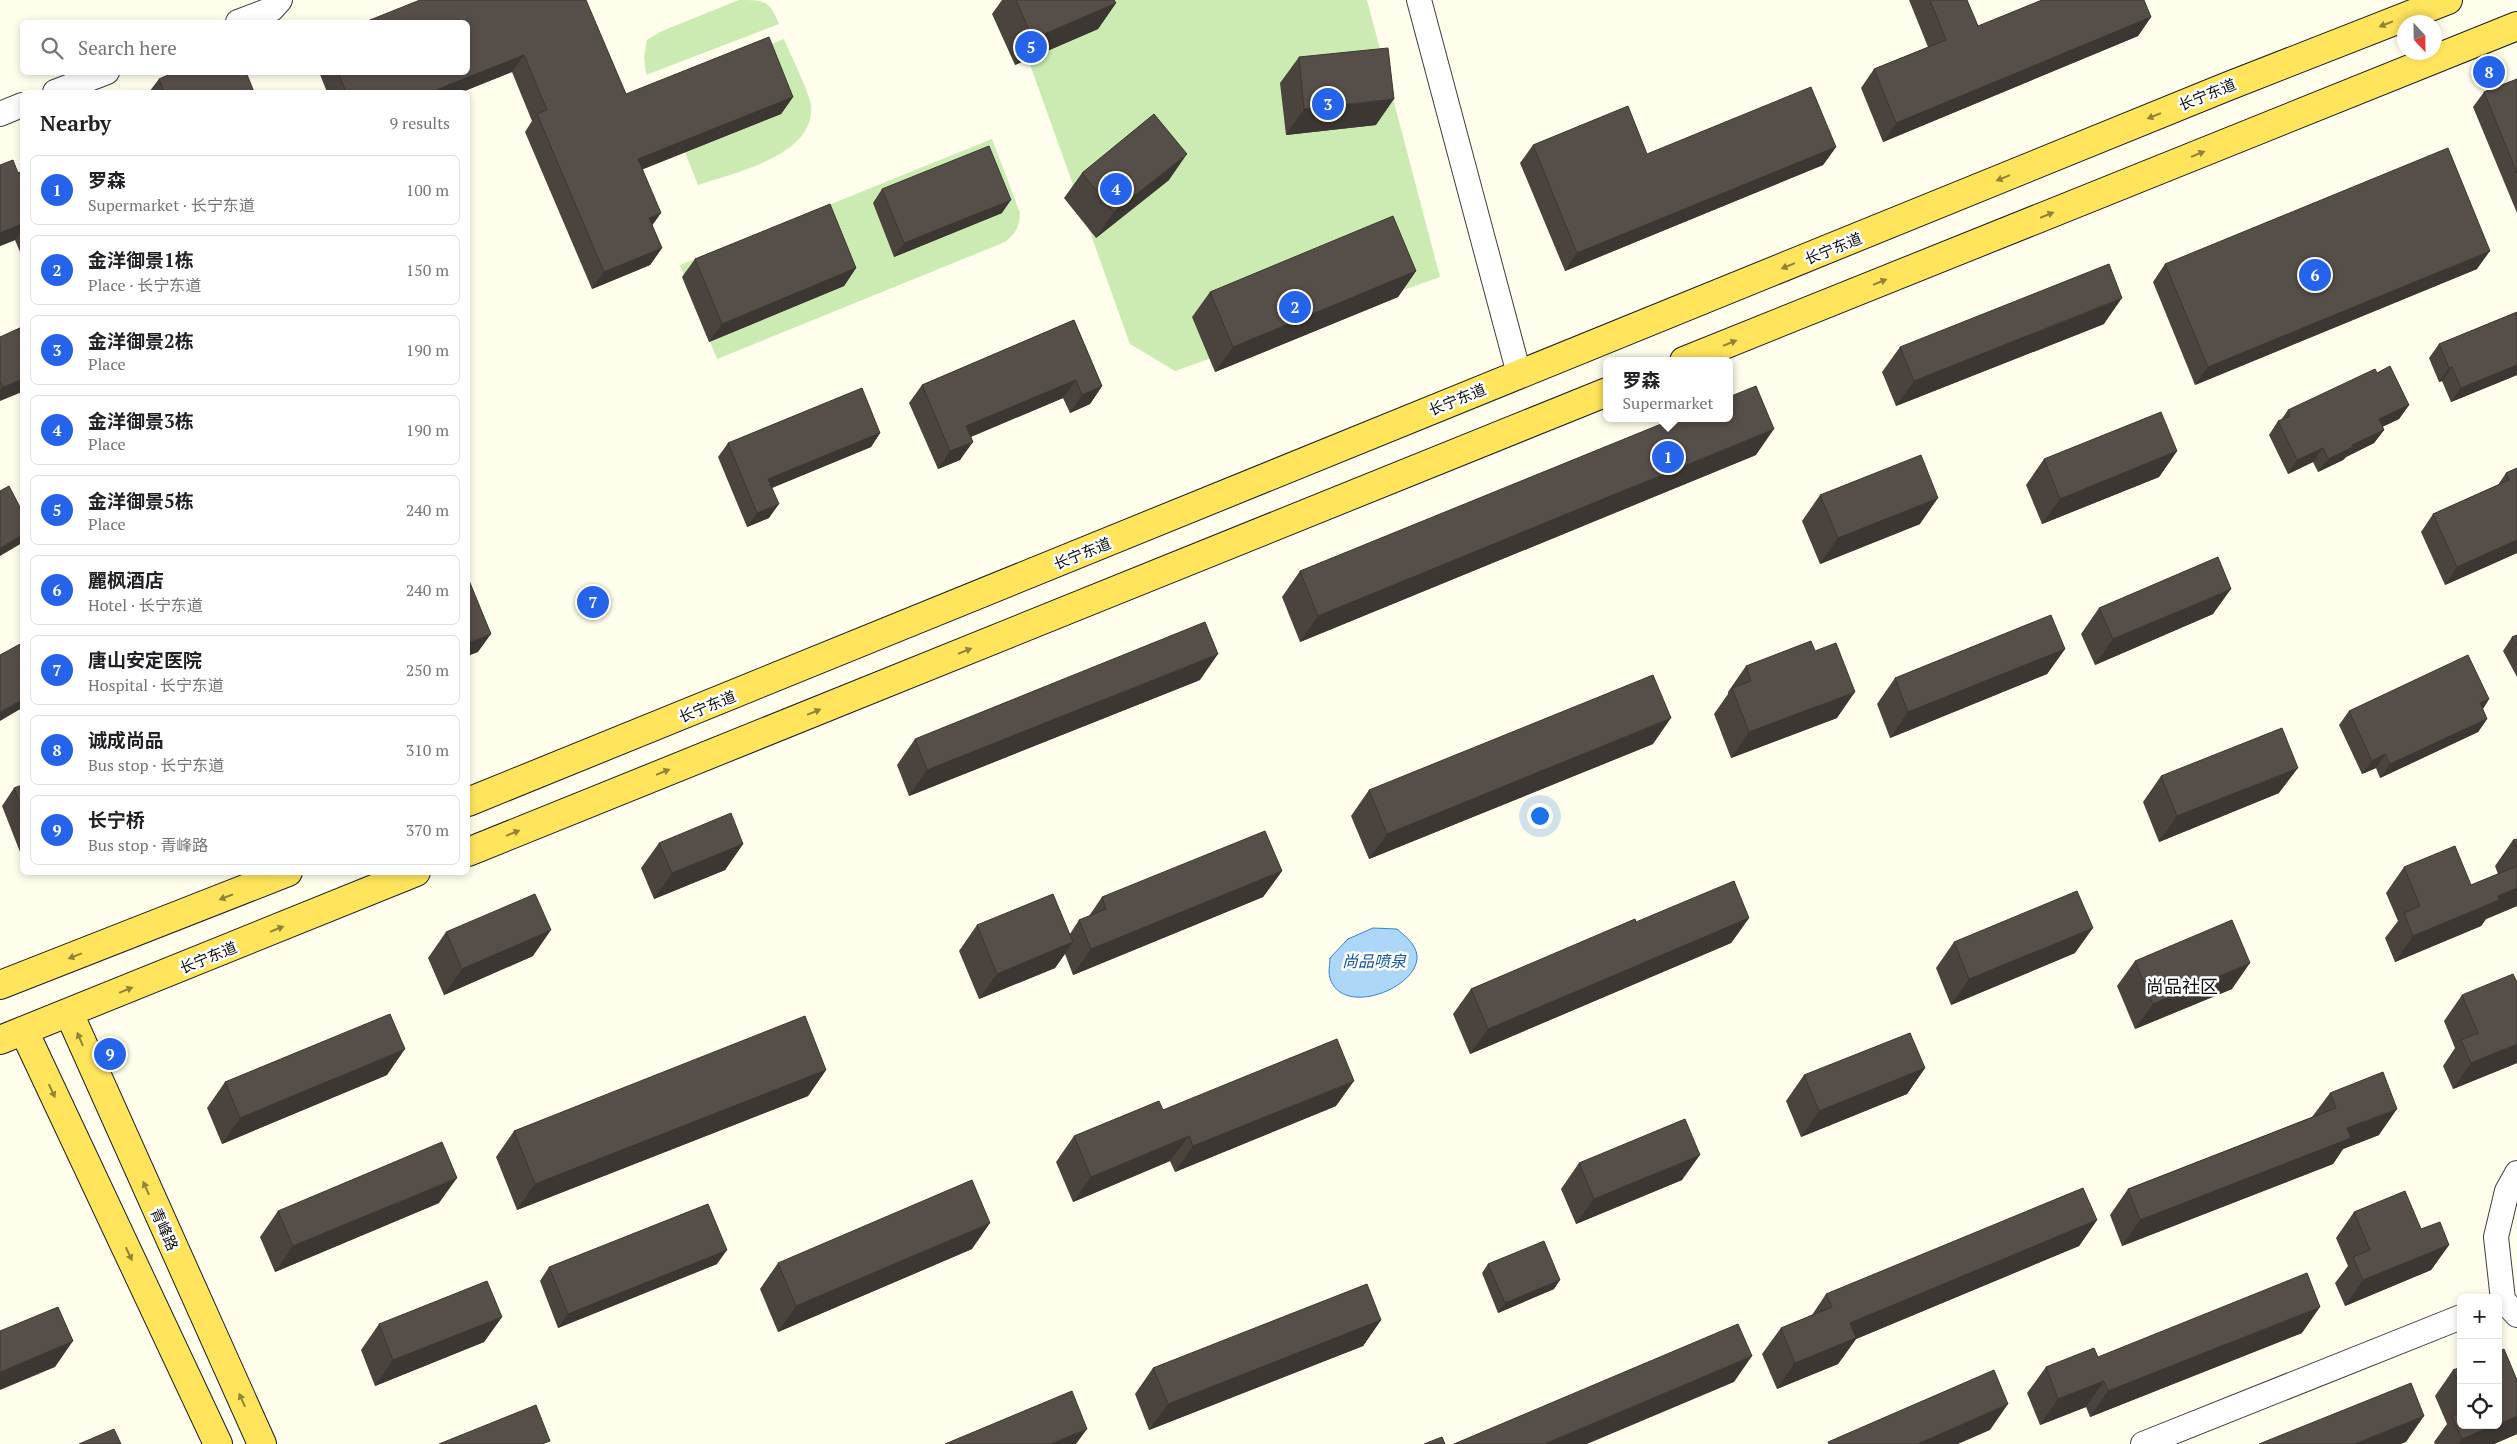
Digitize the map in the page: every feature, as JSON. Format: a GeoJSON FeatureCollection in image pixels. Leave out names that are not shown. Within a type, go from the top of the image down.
{"type":"FeatureCollection","features":[{"type":"Feature","properties":{"kind":"main road","name":"长宁东道"},"geometry":{"type":"LineString","coordinates":[[470,801],[2226,87],[2448,0]]}},
{"type":"Feature","properties":{"kind":"main road"},"geometry":{"type":"LineString","coordinates":[[1694,357],[2517,26]]}},
{"type":"Feature","properties":{"kind":"main road"},"geometry":{"type":"LineString","coordinates":[[470,851],[1603,394]]}},
{"type":"Feature","properties":{"kind":"main road"},"geometry":{"type":"LineString","coordinates":[[0,986],[280,875]]}},
{"type":"Feature","properties":{"kind":"main road","name":"长宁东道"},"geometry":{"type":"LineString","coordinates":[[12,1036],[409,875]]}},
{"type":"Feature","properties":{"kind":"main road","name":"青峰路"},"geometry":{"type":"LineString","coordinates":[[69,1013],[262,1444]]}},
{"type":"Feature","properties":{"kind":"main road"},"geometry":{"type":"LineString","coordinates":[[12,1036],[218,1444]]}},
{"type":"Feature","properties":{"kind":"street"},"geometry":{"type":"LineString","coordinates":[[243,20],[272,9],[280,0]]}},
{"type":"Feature","properties":{"kind":"street"},"geometry":{"type":"LineString","coordinates":[[1419,0],[1518,374]]}},
{"type":"Feature","properties":{"kind":"street"},"geometry":{"type":"LineString","coordinates":[[60,90],[99,75]]}},
{"type":"Feature","properties":{"kind":"street"},"geometry":{"type":"LineString","coordinates":[[0,114],[20,106]]}},
{"type":"Feature","properties":{"kind":"street"},"geometry":{"type":"LineString","coordinates":[[2506,1306],[2496,1237],[2507,1191],[2517,1173]]}},
{"type":"Feature","properties":{"kind":"street"},"geometry":{"type":"LineString","coordinates":[[2143,1444],[2457,1319]]}},
{"type":"Feature","properties":{"kind":"green space"},"geometry":{"type":"Polygon","coordinates":[[[739,0],[755,0],[765,3],[772,10],[779,24],[646,75],[644,56],[647,40],[662,31],[739,0]]]}},
{"type":"Feature","properties":{"kind":"green space"},"geometry":{"type":"Polygon","coordinates":[[[1007,0],[1367,0],[1440,277],[1175,371],[1130,344],[1007,0]]]}},
{"type":"Feature","properties":{"kind":"green space"},"geometry":{"type":"Polygon","coordinates":[[[784,39],[810,100],[809,123],[800,138],[787,150],[751,167],[698,185],[659,87],[784,39]]]}},
{"type":"Feature","properties":{"kind":"green space"},"geometry":{"type":"Polygon","coordinates":[[[992,139],[1020,213],[1016,230],[1005,242],[717,359],[680,265],[992,139]]]}},
{"type":"Feature","properties":{"kind":"water","name":"尚品喷泉"},"geometry":{"type":"Polygon","coordinates":[[[1373,928],[1397,929],[1407,937],[1417,956],[1414,968],[1406,979],[1394,988],[1379,994],[1363,997],[1349,996],[1337,990],[1330,978],[1330,958],[1348,939],[1373,928]]]}},
{"type":"Feature","properties":{"kind":"building"},"geometry":{"type":"Polygon","coordinates":[[[420,0],[586,0],[626,94],[769,37],[793,97],[638,159],[661,213],[649,218],[662,248],[604,272],[537,114],[547,110],[524,55],[436,90],[345,90],[339,75],[470,75],[470,20],[370,20],[420,0]]]}},
{"type":"Feature","properties":{"kind":"building"},"geometry":{"type":"Polygon","coordinates":[[[1016,0],[1114,0],[1116,3],[1033,39],[1016,0]]]}},
{"type":"Feature","properties":{"kind":"building"},"geometry":{"type":"Polygon","coordinates":[[[1930,0],[1967,0],[1978,26],[2042,0],[2144,0],[2151,17],[1896,123],[1874,69],[1946,40],[1930,0]]]}},
{"type":"Feature","properties":{"kind":"building"},"geometry":{"type":"Polygon","coordinates":[[[1388,48],[1394,99],[1304,109],[1299,57],[1388,48]]]}},
{"type":"Feature","properties":{"kind":"building"},"geometry":{"type":"Polygon","coordinates":[[[168,75],[247,75],[253,90],[163,90],[159,79],[168,75]]]}},
{"type":"Feature","properties":{"kind":"building"},"geometry":{"type":"Polygon","coordinates":[[[2517,79],[2517,173],[2484,92],[2517,79]]]}},
{"type":"Feature","properties":{"kind":"building"},"geometry":{"type":"Polygon","coordinates":[[[1811,87],[1836,147],[1577,253],[1533,145],[1628,106],[1647,154],[1811,87]]]}},
{"type":"Feature","properties":{"kind":"building"},"geometry":{"type":"Polygon","coordinates":[[[1154,114],[1187,154],[1114,212],[1082,173],[1154,114]]]}},
{"type":"Feature","properties":{"kind":"building"},"geometry":{"type":"Polygon","coordinates":[[[989,146],[1011,200],[904,243],[882,189],[989,146]]]}},
{"type":"Feature","properties":{"kind":"building"},"geometry":{"type":"Polygon","coordinates":[[[2448,148],[2490,251],[2208,367],[2165,264],[2448,148]]]}},
{"type":"Feature","properties":{"kind":"building"},"geometry":{"type":"Polygon","coordinates":[[[13,160],[18,173],[20,172],[20,225],[0,233],[0,165],[13,160]]]}},
{"type":"Feature","properties":{"kind":"building"},"geometry":{"type":"Polygon","coordinates":[[[830,204],[856,268],[722,324],[695,259],[830,204]]]}},
{"type":"Feature","properties":{"kind":"building"},"geometry":{"type":"Polygon","coordinates":[[[1393,216],[1416,271],[1233,347],[1210,292],[1393,216]]]}},
{"type":"Feature","properties":{"kind":"building"},"geometry":{"type":"Polygon","coordinates":[[[2109,264],[2122,298],[1914,381],[1900,347],[2109,264]]]}},
{"type":"Feature","properties":{"kind":"building"},"geometry":{"type":"Polygon","coordinates":[[[2517,312],[2517,365],[2461,388],[2452,367],[2449,368],[2439,344],[2517,312]]]}},
{"type":"Feature","properties":{"kind":"building"},"geometry":{"type":"Polygon","coordinates":[[[1074,320],[1102,386],[1082,395],[1076,380],[966,426],[973,442],[950,451],[922,385],[1074,320]]]}},
{"type":"Feature","properties":{"kind":"building"},"geometry":{"type":"Polygon","coordinates":[[[20,328],[20,380],[3,387],[0,381],[0,337],[20,328]]]}},
{"type":"Feature","properties":{"kind":"building"},"geometry":{"type":"Polygon","coordinates":[[[2390,366],[2409,405],[2379,419],[2384,430],[2352,445],[2353,447],[2328,459],[2323,448],[2297,460],[2278,421],[2290,416],[2288,410],[2375,369],[2377,373],[2390,366]]]}},
{"type":"Feature","properties":{"kind":"building"},"geometry":{"type":"Polygon","coordinates":[[[1756,386],[1774,429],[1318,616],[1300,571],[1666,422],[1733,422],[1733,395],[1756,386]]]}},
{"type":"Feature","properties":{"kind":"building"},"geometry":{"type":"Polygon","coordinates":[[[862,388],[880,433],[768,479],[779,504],[757,513],[728,443],[862,388]]]}},
{"type":"Feature","properties":{"kind":"building"},"geometry":{"type":"Polygon","coordinates":[[[2161,412],[2177,451],[2060,499],[2044,459],[2161,412]]]}},
{"type":"Feature","properties":{"kind":"building"},"geometry":{"type":"Polygon","coordinates":[[[1921,455],[1938,498],[1838,538],[1820,495],[1921,455]]]}},
{"type":"Feature","properties":{"kind":"building"},"geometry":{"type":"Polygon","coordinates":[[[2517,468],[2517,540],[2457,567],[2433,514],[2509,480],[2506,473],[2517,468]]]}},
{"type":"Feature","properties":{"kind":"building"},"geometry":{"type":"Polygon","coordinates":[[[9,486],[20,507],[20,536],[0,548],[0,491],[9,486]]]}},
{"type":"Feature","properties":{"kind":"building"},"geometry":{"type":"Polygon","coordinates":[[[2218,557],[2231,589],[2113,639],[2099,608],[2218,557]]]}},
{"type":"Feature","properties":{"kind":"building"},"geometry":{"type":"Polygon","coordinates":[[[470,583],[491,634],[470,642],[470,583]]]}},
{"type":"Feature","properties":{"kind":"building"},"geometry":{"type":"Polygon","coordinates":[[[2051,615],[2065,649],[1908,712],[1895,678],[2051,615]]]}},
{"type":"Feature","properties":{"kind":"building"},"geometry":{"type":"Polygon","coordinates":[[[1205,622],[1218,654],[927,770],[915,739],[1205,622]]]}},
{"type":"Feature","properties":{"kind":"building"},"geometry":{"type":"Polygon","coordinates":[[[2517,635],[2517,646],[2512,637],[2517,635]]]}},
{"type":"Feature","properties":{"kind":"building"},"geometry":{"type":"Polygon","coordinates":[[[1811,641],[1815,651],[1836,643],[1855,692],[1749,732],[1732,688],[1751,681],[1746,666],[1811,641]]]}},
{"type":"Feature","properties":{"kind":"building"},"geometry":{"type":"Polygon","coordinates":[[[20,644],[20,701],[0,712],[0,655],[20,644]]]}},
{"type":"Feature","properties":{"kind":"building"},"geometry":{"type":"Polygon","coordinates":[[[2468,655],[2489,699],[2480,703],[2487,719],[2390,764],[2385,754],[2372,761],[2349,711],[2468,655]]]}},
{"type":"Feature","properties":{"kind":"building"},"geometry":{"type":"Polygon","coordinates":[[[1653,675],[1671,718],[1387,834],[1369,790],[1653,675]]]}},
{"type":"Feature","properties":{"kind":"building"},"geometry":{"type":"Polygon","coordinates":[[[2282,728],[2298,768],[2177,816],[2161,776],[2282,728]]]}},
{"type":"Feature","properties":{"kind":"building"},"geometry":{"type":"Polygon","coordinates":[[[20,786],[20,804],[14,788],[20,786]]]}},
{"type":"Feature","properties":{"kind":"building"},"geometry":{"type":"Polygon","coordinates":[[[731,813],[743,844],[672,873],[659,843],[731,813]]]}},
{"type":"Feature","properties":{"kind":"building"},"geometry":{"type":"Polygon","coordinates":[[[1265,831],[1282,871],[1091,949],[1079,920],[1106,909],[1102,897],[1265,831]]]}},
{"type":"Feature","properties":{"kind":"building"},"geometry":{"type":"Polygon","coordinates":[[[2517,839],[2517,849],[2513,840],[2517,839]]]}},
{"type":"Feature","properties":{"kind":"building"},"geometry":{"type":"Polygon","coordinates":[[[2455,846],[2471,885],[2517,866],[2517,888],[2498,896],[2499,900],[2413,936],[2404,913],[2420,906],[2404,867],[2455,846]]]}},
{"type":"Feature","properties":{"kind":"building"},"geometry":{"type":"Polygon","coordinates":[[[1734,881],[1749,918],[1488,1029],[1471,989],[1635,919],[1636,922],[1734,881]]]}},
{"type":"Feature","properties":{"kind":"building"},"geometry":{"type":"Polygon","coordinates":[[[2077,891],[2093,928],[1969,979],[1954,942],[2077,891]]]}},
{"type":"Feature","properties":{"kind":"building"},"geometry":{"type":"Polygon","coordinates":[[[535,894],[551,930],[462,969],[446,932],[535,894]]]}},
{"type":"Feature","properties":{"kind":"building"},"geometry":{"type":"Polygon","coordinates":[[[1053,894],[1073,942],[997,974],[977,925],[1053,894]]]}},
{"type":"Feature","properties":{"kind":"building"},"geometry":{"type":"Polygon","coordinates":[[[2232,920],[2250,963],[2153,1004],[2135,961],[2232,920]]]}},
{"type":"Feature","properties":{"kind":"building"},"geometry":{"type":"Polygon","coordinates":[[[2513,974],[2517,982],[2517,1044],[2471,1063],[2461,1040],[2478,1033],[2462,995],[2513,974]]]}},
{"type":"Feature","properties":{"kind":"building"},"geometry":{"type":"Polygon","coordinates":[[[390,1014],[405,1049],[240,1118],[225,1082],[390,1014]]]}},
{"type":"Feature","properties":{"kind":"building"},"geometry":{"type":"Polygon","coordinates":[[[805,1016],[826,1070],[535,1184],[514,1131],[805,1016]]]}},
{"type":"Feature","properties":{"kind":"building"},"geometry":{"type":"Polygon","coordinates":[[[1910,1033],[1925,1068],[1819,1111],[1804,1075],[1910,1033]]]}},
{"type":"Feature","properties":{"kind":"building"},"geometry":{"type":"Polygon","coordinates":[[[1337,1039],[1354,1081],[1193,1146],[1189,1136],[1091,1177],[1074,1136],[1159,1101],[1163,1110],[1337,1039]]]}},
{"type":"Feature","properties":{"kind":"building"},"geometry":{"type":"Polygon","coordinates":[[[2383,1072],[2397,1109],[2347,1128],[2351,1138],[2140,1220],[2128,1189],[2336,1108],[2330,1093],[2383,1072]]]}},
{"type":"Feature","properties":{"kind":"building"},"geometry":{"type":"Polygon","coordinates":[[[1685,1119],[1700,1155],[1594,1199],[1579,1163],[1685,1119]]]}},
{"type":"Feature","properties":{"kind":"building"},"geometry":{"type":"Polygon","coordinates":[[[442,1142],[457,1178],[293,1246],[278,1211],[442,1142]]]}},
{"type":"Feature","properties":{"kind":"building"},"geometry":{"type":"Polygon","coordinates":[[[972,1180],[990,1223],[796,1306],[778,1263],[972,1180]]]}},
{"type":"Feature","properties":{"kind":"building"},"geometry":{"type":"Polygon","coordinates":[[[2083,1188],[2097,1220],[1850,1323],[1856,1338],[1795,1363],[1781,1328],[1832,1307],[1826,1294],[2083,1188]]]}},
{"type":"Feature","properties":{"kind":"building"},"geometry":{"type":"Polygon","coordinates":[[[2405,1191],[2421,1229],[2440,1222],[2449,1245],[2363,1280],[2353,1257],[2370,1250],[2354,1212],[2405,1191]]]}},
{"type":"Feature","properties":{"kind":"building"},"geometry":{"type":"Polygon","coordinates":[[[708,1204],[727,1250],[568,1314],[549,1267],[708,1204]]]}},
{"type":"Feature","properties":{"kind":"building"},"geometry":{"type":"Polygon","coordinates":[[[1544,1241],[1560,1280],[1505,1303],[1488,1264],[1544,1241]]]}},
{"type":"Feature","properties":{"kind":"building"},"geometry":{"type":"Polygon","coordinates":[[[2307,1273],[2320,1307],[2108,1391],[2104,1381],[2058,1399],[2046,1367],[2094,1348],[2098,1357],[2307,1273]]]}},
{"type":"Feature","properties":{"kind":"building"},"geometry":{"type":"Polygon","coordinates":[[[487,1281],[502,1317],[393,1360],[379,1324],[487,1281]]]}},
{"type":"Feature","properties":{"kind":"building"},"geometry":{"type":"Polygon","coordinates":[[[1367,1284],[1381,1320],[1168,1404],[1153,1368],[1367,1284]]]}},
{"type":"Feature","properties":{"kind":"building"},"geometry":{"type":"Polygon","coordinates":[[[58,1307],[73,1341],[0,1372],[0,1331],[58,1307]]]}},
{"type":"Feature","properties":{"kind":"building"},"geometry":{"type":"Polygon","coordinates":[[[1738,1324],[1752,1356],[1544,1444],[1454,1444],[1738,1324]]]}},
{"type":"Feature","properties":{"kind":"building"},"geometry":{"type":"Polygon","coordinates":[[[2504,1349],[2517,1380],[2517,1416],[2502,1422],[2502,1384],[2502,1350],[2504,1349]]]}},
{"type":"Feature","properties":{"kind":"building"},"geometry":{"type":"Polygon","coordinates":[[[2457,1368],[2457,1379],[2453,1370],[2457,1368]]]}},
{"type":"Feature","properties":{"kind":"building"},"geometry":{"type":"Polygon","coordinates":[[[1994,1370],[2008,1404],[1917,1444],[1829,1444],[1828,1442],[1994,1370]]]}},
{"type":"Feature","properties":{"kind":"building"},"geometry":{"type":"Polygon","coordinates":[[[2411,1383],[2424,1416],[2354,1444],[2259,1444],[2411,1383]]]}},
{"type":"Feature","properties":{"kind":"building"},"geometry":{"type":"Polygon","coordinates":[[[1072,1391],[1087,1429],[1050,1444],[945,1444],[1072,1391]]]}},
{"type":"Feature","properties":{"kind":"building"},"geometry":{"type":"Polygon","coordinates":[[[536,1405],[550,1441],[542,1444],[439,1444],[536,1405]]]}},
{"type":"Feature","properties":{"kind":"building"},"geometry":{"type":"Polygon","coordinates":[[[2457,1414],[2457,1428],[2452,1416],[2457,1414]]]}},
{"type":"Feature","properties":{"kind":"building"},"geometry":{"type":"Polygon","coordinates":[[[114,1429],[121,1444],[79,1444],[114,1429]]]}},
{"type":"Feature","properties":{"kind":"building"},"geometry":{"type":"Polygon","coordinates":[[[2458,1429],[2486,1429],[2462,1439],[2458,1429]]]}},
{"type":"Feature","properties":{"kind":"building"},"geometry":{"type":"Polygon","coordinates":[[[1442,1437],[1445,1444],[1424,1444],[1442,1437]]]}},
{"type":"Feature","properties":{"kind":"place","name":"金洋御景5栋"},"geometry":{"type":"Point","coordinates":[1031,47]}},
{"type":"Feature","properties":{"kind":"place","name":"诚成尚品"},"geometry":{"type":"Point","coordinates":[2489,72]}},
{"type":"Feature","properties":{"kind":"place","name":"金洋御景2栋"},"geometry":{"type":"Point","coordinates":[1328,104]}},
{"type":"Feature","properties":{"kind":"place","name":"金洋御景3栋"},"geometry":{"type":"Point","coordinates":[1116,189]}},
{"type":"Feature","properties":{"kind":"place","name":"麗枫酒店"},"geometry":{"type":"Point","coordinates":[2315,275]}},
{"type":"Feature","properties":{"kind":"place","name":"金洋御景1栋"},"geometry":{"type":"Point","coordinates":[1295,307]}},
{"type":"Feature","properties":{"kind":"place","name":"罗森"},"geometry":{"type":"Point","coordinates":[1668,457]}},
{"type":"Feature","properties":{"kind":"place","name":"唐山安定医院"},"geometry":{"type":"Point","coordinates":[593,602]}},
{"type":"Feature","properties":{"kind":"place","name":"长宁桥"},"geometry":{"type":"Point","coordinates":[110,1054]}},
{"type":"Feature","properties":{"kind":"district","name":"尚品社区"},"geometry":{"type":"Point","coordinates":[2182,986]}}]}
